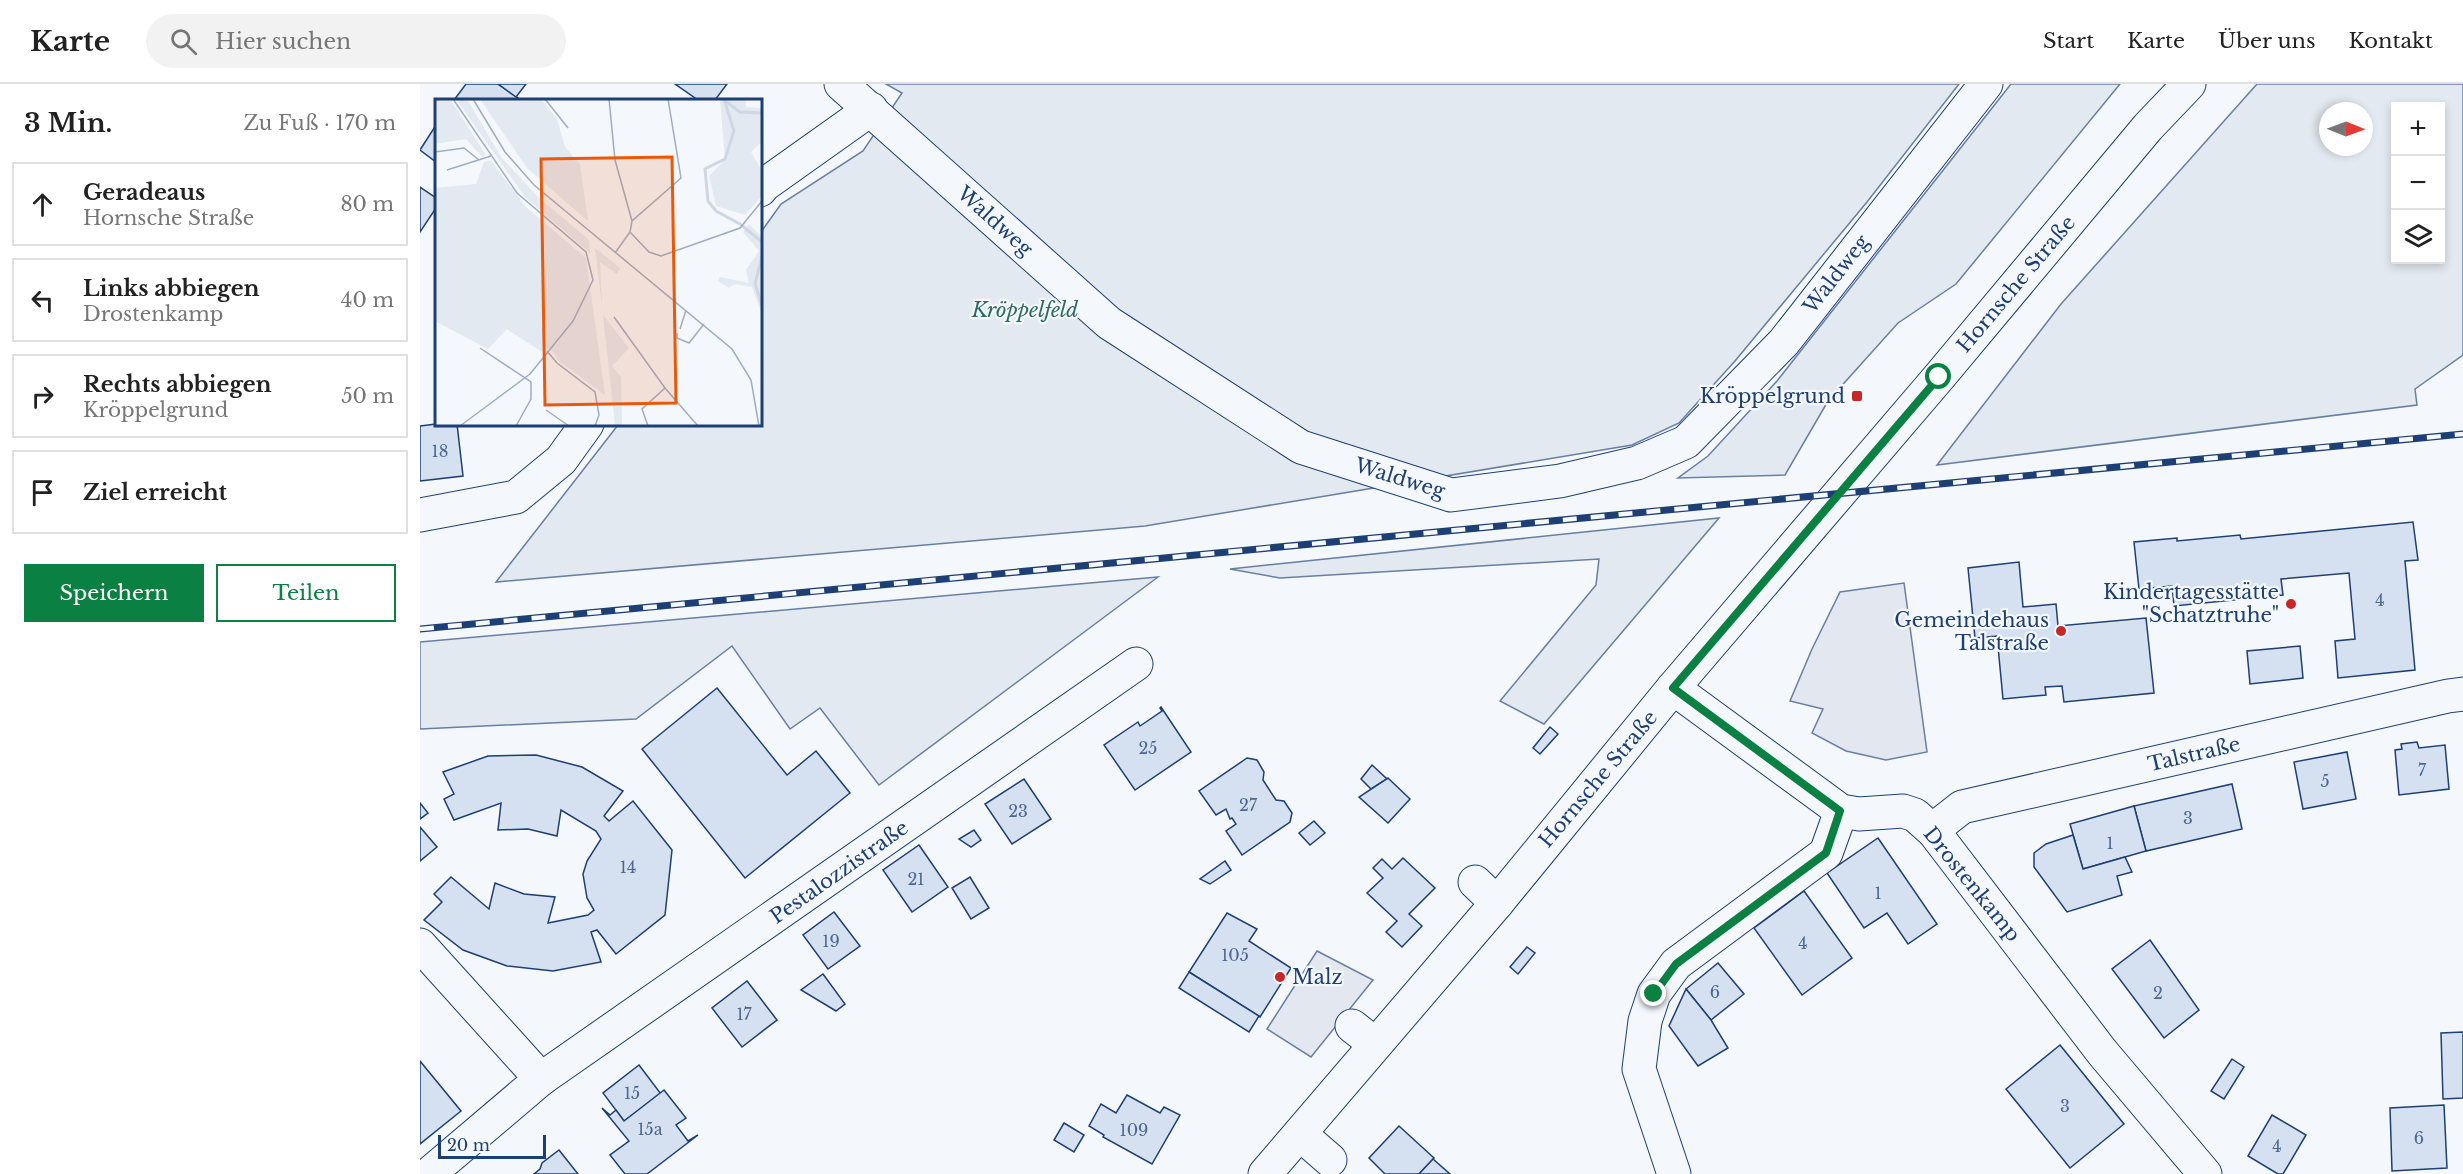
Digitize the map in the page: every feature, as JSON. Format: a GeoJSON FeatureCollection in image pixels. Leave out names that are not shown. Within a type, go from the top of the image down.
{"type":"FeatureCollection","features":[{"type":"Feature","properties":{"kind":"street","name":"Waldweg"},"geometry":{"type":"LineString","coordinates":[[841,84],[1109,323],[1301,447],[1450,495],[1560,481],[1637,464],[1686,442],[1784,342],[1986,84]]}},
{"type":"Feature","properties":{"kind":"street","name":"Hornsche Straße"},"geometry":{"type":"LineString","coordinates":[[1265,1174],[1300,1134],[1364,1035],[1486,893],[1673,688],[1939,377],[2148,127],[2189,84]]}},
{"type":"Feature","properties":{"kind":"street"},"geometry":{"type":"LineString","coordinates":[[762,188],[871,110]]}},
{"type":"Feature","properties":{"kind":"street"},"geometry":{"type":"LineString","coordinates":[[420,515],[516,497],[561,460],[586,426]]}},
{"type":"Feature","properties":{"kind":"street","name":"Pestalozzistraße"},"geometry":{"type":"LineString","coordinates":[[429,1174],[541,1079],[1136,664]]}},
{"type":"Feature","properties":{"kind":"street"},"geometry":{"type":"LineString","coordinates":[[1673,688],[1840,811],[1826,853],[1676,964],[1654,994],[1644,1021],[1640,1069],[1674,1174]]}},
{"type":"Feature","properties":{"kind":"street","name":"Talstraße"},"geometry":{"type":"LineString","coordinates":[[1934,832],[1939,825],[1962,807],[2463,694]]}},
{"type":"Feature","properties":{"kind":"street","name":"Drostenkamp"},"geometry":{"type":"LineString","coordinates":[[1840,811],[1859,814],[1903,811],[1915,815],[1934,832],[2102,1052],[2205,1174]]}},
{"type":"Feature","properties":{"kind":"street"},"geometry":{"type":"LineString","coordinates":[[420,945],[541,1079]]}},
{"type":"Feature","properties":{"kind":"street"},"geometry":{"type":"LineString","coordinates":[[1300,1134],[1330,1160]]}},
{"type":"Feature","properties":{"kind":"green space","name":"Kröppelfeld"},"geometry":{"type":"Polygon","coordinates":[[[886,84],[1959,84],[1867,202],[1735,361],[1679,423],[1632,445],[1145,526],[496,582],[617,426],[762,426],[762,231],[781,204],[863,151],[902,93],[886,84]]]}},
{"type":"Feature","properties":{"kind":"green space"},"geometry":{"type":"Polygon","coordinates":[[[2011,84],[2120,84],[1956,284],[1898,323],[1828,401],[1785,475],[1678,478],[1708,456],[1777,381],[2011,84]]]}},
{"type":"Feature","properties":{"kind":"green space"},"geometry":{"type":"Polygon","coordinates":[[[2257,84],[2463,84],[2463,355],[2415,389],[2417,405],[1937,465],[2061,304],[2257,84]]]}},
{"type":"Feature","properties":{"kind":"green space"},"geometry":{"type":"Polygon","coordinates":[[[1719,518],[1544,724],[1500,701],[1596,585],[1599,559],[1280,578],[1230,569],[1719,518]]]}},
{"type":"Feature","properties":{"kind":"green space"},"geometry":{"type":"Polygon","coordinates":[[[1158,577],[879,785],[820,708],[790,729],[732,646],[636,719],[420,729],[420,642],[1158,577]]]}},
{"type":"Feature","properties":{"kind":"shaded area"},"geometry":{"type":"Polygon","coordinates":[[[1904,583],[1927,752],[1886,760],[1846,751],[1812,733],[1823,709],[1790,701],[1840,592],[1904,583]]]}},
{"type":"Feature","properties":{"kind":"shaded area"},"geometry":{"type":"Polygon","coordinates":[[[1317,951],[1373,980],[1311,1057],[1267,1029],[1317,951]]]}},
{"type":"Feature","properties":{"kind":"building"},"geometry":{"type":"Polygon","coordinates":[[[466,84],[498,84],[520,99],[455,99],[466,84]]]}},
{"type":"Feature","properties":{"kind":"building"},"geometry":{"type":"Polygon","coordinates":[[[498,84],[526,84],[516,97],[498,84]]]}},
{"type":"Feature","properties":{"kind":"building"},"geometry":{"type":"Polygon","coordinates":[[[675,84],[727,84],[716,99],[697,99],[675,84]]]}},
{"type":"Feature","properties":{"kind":"building"},"geometry":{"type":"Polygon","coordinates":[[[435,127],[435,161],[420,150],[435,127]]]}},
{"type":"Feature","properties":{"kind":"building"},"geometry":{"type":"Polygon","coordinates":[[[420,187],[435,197],[435,210],[420,232],[420,187]]]}},
{"type":"Feature","properties":{"kind":"building"},"geometry":{"type":"Polygon","coordinates":[[[435,424],[435,426],[457,426],[463,476],[420,481],[420,426],[435,424]]]}},
{"type":"Feature","properties":{"kind":"building"},"geometry":{"type":"Polygon","coordinates":[[[2413,522],[2418,560],[2405,561],[2415,670],[2338,678],[2335,641],[2355,639],[2349,573],[2281,579],[2283,595],[2174,606],[2172,586],[2139,589],[2134,542],[2177,538],[2177,541],[2240,535],[2241,539],[2413,522]]]}},
{"type":"Feature","properties":{"kind":"building","name":"Gemeindehaus Talstraße"},"geometry":{"type":"Polygon","coordinates":[[[2019,562],[2023,607],[2056,604],[2058,626],[2146,618],[2154,693],[2064,702],[2062,686],[2045,687],[2046,695],[2003,699],[1997,636],[1975,638],[1968,568],[2019,562]]]}},
{"type":"Feature","properties":{"kind":"building"},"geometry":{"type":"Polygon","coordinates":[[[2300,646],[2303,678],[2250,684],[2247,651],[2300,646]]]}},
{"type":"Feature","properties":{"kind":"building"},"geometry":{"type":"Polygon","coordinates":[[[717,688],[787,775],[816,751],[850,793],[745,878],[642,749],[717,688]]]}},
{"type":"Feature","properties":{"kind":"building"},"geometry":{"type":"Polygon","coordinates":[[[1161,707],[1191,752],[1135,790],[1104,745],[1138,722],[1140,726],[1162,711],[1161,707]]]}},
{"type":"Feature","properties":{"kind":"building"},"geometry":{"type":"Polygon","coordinates":[[[1550,727],[1558,734],[1540,754],[1533,748],[1550,727]]]}},
{"type":"Feature","properties":{"kind":"building"},"geometry":{"type":"Polygon","coordinates":[[[2417,742],[2419,748],[2445,745],[2449,789],[2399,795],[2395,750],[2402,749],[2401,744],[2417,742]]]}},
{"type":"Feature","properties":{"kind":"building"},"geometry":{"type":"Polygon","coordinates":[[[2347,752],[2356,799],[2303,809],[2294,762],[2347,752]]]}},
{"type":"Feature","properties":{"kind":"building"},"geometry":{"type":"Polygon","coordinates":[[[536,755],[582,767],[623,791],[604,816],[609,821],[633,801],[672,850],[665,915],[616,954],[597,930],[591,932],[601,962],[553,971],[507,966],[463,950],[424,920],[442,902],[434,894],[451,877],[489,909],[495,883],[524,894],[555,897],[548,923],[588,915],[594,910],[587,898],[583,874],[587,861],[601,839],[596,831],[561,810],[557,836],[528,829],[498,830],[501,803],[454,820],[444,799],[454,794],[443,772],[488,756],[536,755]]]}},
{"type":"Feature","properties":{"kind":"building"},"geometry":{"type":"Polygon","coordinates":[[[1247,758],[1257,760],[1264,772],[1263,780],[1276,800],[1284,801],[1292,813],[1290,822],[1242,855],[1226,831],[1236,824],[1232,818],[1230,819],[1226,809],[1216,815],[1199,791],[1247,758]]]}},
{"type":"Feature","properties":{"kind":"building"},"geometry":{"type":"Polygon","coordinates":[[[1372,765],[1387,779],[1371,789],[1361,779],[1372,765]]]}},
{"type":"Feature","properties":{"kind":"building"},"geometry":{"type":"Polygon","coordinates":[[[1388,778],[1410,799],[1388,823],[1359,797],[1388,778]]]}},
{"type":"Feature","properties":{"kind":"building"},"geometry":{"type":"Polygon","coordinates":[[[1024,779],[1051,819],[1012,844],[985,804],[1024,779]]]}},
{"type":"Feature","properties":{"kind":"building"},"geometry":{"type":"Polygon","coordinates":[[[2232,784],[2242,829],[2146,851],[2134,806],[2232,784]]]}},
{"type":"Feature","properties":{"kind":"building"},"geometry":{"type":"Polygon","coordinates":[[[420,803],[428,813],[420,819],[420,803]]]}},
{"type":"Feature","properties":{"kind":"building"},"geometry":{"type":"Polygon","coordinates":[[[2134,806],[2146,851],[2083,869],[2070,824],[2134,806]]]}},
{"type":"Feature","properties":{"kind":"building"},"geometry":{"type":"Polygon","coordinates":[[[1314,821],[1325,833],[1310,845],[1299,833],[1314,821]]]}},
{"type":"Feature","properties":{"kind":"building"},"geometry":{"type":"Polygon","coordinates":[[[420,827],[437,847],[420,861],[420,827]]]}},
{"type":"Feature","properties":{"kind":"building"},"geometry":{"type":"Polygon","coordinates":[[[974,830],[981,840],[971,847],[959,839],[974,830]]]}},
{"type":"Feature","properties":{"kind":"building"},"geometry":{"type":"Polygon","coordinates":[[[2073,835],[2083,869],[2125,857],[2132,872],[2117,876],[2122,895],[2067,912],[2034,867],[2034,853],[2046,844],[2073,835]]]}},
{"type":"Feature","properties":{"kind":"building"},"geometry":{"type":"Polygon","coordinates":[[[1878,838],[1937,924],[1908,944],[1887,913],[1864,928],[1827,873],[1878,838]]]}},
{"type":"Feature","properties":{"kind":"building"},"geometry":{"type":"Polygon","coordinates":[[[919,845],[948,887],[912,912],[883,870],[919,845]]]}},
{"type":"Feature","properties":{"kind":"building"},"geometry":{"type":"Polygon","coordinates":[[[1403,858],[1435,888],[1409,914],[1422,926],[1402,947],[1386,932],[1397,921],[1367,893],[1383,878],[1373,868],[1382,859],[1392,869],[1403,858]]]}},
{"type":"Feature","properties":{"kind":"building"},"geometry":{"type":"Polygon","coordinates":[[[1225,861],[1231,870],[1210,884],[1200,879],[1225,861]]]}},
{"type":"Feature","properties":{"kind":"building"},"geometry":{"type":"Polygon","coordinates":[[[970,877],[989,908],[971,919],[952,888],[970,877]]]}},
{"type":"Feature","properties":{"kind":"building"},"geometry":{"type":"Polygon","coordinates":[[[1804,891],[1852,958],[1802,995],[1754,928],[1804,891]]]}},
{"type":"Feature","properties":{"kind":"building"},"geometry":{"type":"Polygon","coordinates":[[[834,912],[860,946],[828,969],[803,935],[834,912]]]}},
{"type":"Feature","properties":{"kind":"building"},"geometry":{"type":"Polygon","coordinates":[[[1227,913],[1257,929],[1249,941],[1291,968],[1260,1017],[1189,972],[1227,913]]]}},
{"type":"Feature","properties":{"kind":"building"},"geometry":{"type":"Polygon","coordinates":[[[2150,940],[2199,1010],[2164,1038],[2112,969],[2150,940]]]}},
{"type":"Feature","properties":{"kind":"building"},"geometry":{"type":"Polygon","coordinates":[[[1527,947],[1535,953],[1518,974],[1510,967],[1527,947]]]}},
{"type":"Feature","properties":{"kind":"building"},"geometry":{"type":"Polygon","coordinates":[[[1718,963],[1744,994],[1711,1020],[1686,989],[1718,963]]]}},
{"type":"Feature","properties":{"kind":"building"},"geometry":{"type":"Polygon","coordinates":[[[1189,972],[1259,1016],[1249,1032],[1179,988],[1189,972]]]}},
{"type":"Feature","properties":{"kind":"building"},"geometry":{"type":"Polygon","coordinates":[[[823,974],[845,1004],[836,1011],[801,990],[823,974]]]}},
{"type":"Feature","properties":{"kind":"building"},"geometry":{"type":"Polygon","coordinates":[[[747,981],[777,1020],[742,1047],[712,1008],[747,981]]]}},
{"type":"Feature","properties":{"kind":"building"},"geometry":{"type":"Polygon","coordinates":[[[1686,989],[1711,1020],[1728,1048],[1698,1066],[1669,1026],[1686,989]]]}},
{"type":"Feature","properties":{"kind":"building"},"geometry":{"type":"Polygon","coordinates":[[[2463,1032],[2463,1098],[2443,1099],[2441,1033],[2463,1032]]]}},
{"type":"Feature","properties":{"kind":"building"},"geometry":{"type":"Polygon","coordinates":[[[2060,1045],[2124,1124],[2070,1168],[2006,1089],[2060,1045]]]}},
{"type":"Feature","properties":{"kind":"building"},"geometry":{"type":"Polygon","coordinates":[[[2232,1059],[2244,1067],[2224,1099],[2211,1091],[2232,1059]]]}},
{"type":"Feature","properties":{"kind":"building"},"geometry":{"type":"Polygon","coordinates":[[[420,1061],[461,1111],[420,1144],[420,1061]]]}},
{"type":"Feature","properties":{"kind":"building"},"geometry":{"type":"Polygon","coordinates":[[[639,1065],[661,1094],[624,1121],[603,1093],[639,1065]]]}},
{"type":"Feature","properties":{"kind":"building"},"geometry":{"type":"Polygon","coordinates":[[[664,1090],[686,1118],[676,1125],[688,1141],[698,1135],[647,1174],[625,1174],[610,1155],[629,1141],[602,1108],[610,1115],[616,1110],[624,1121],[664,1090]]]}},
{"type":"Feature","properties":{"kind":"building"},"geometry":{"type":"Polygon","coordinates":[[[1127,1095],[1160,1113],[1164,1107],[1180,1115],[1152,1164],[1103,1137],[1104,1135],[1089,1126],[1101,1104],[1116,1113],[1127,1095]]]}},
{"type":"Feature","properties":{"kind":"building"},"geometry":{"type":"Polygon","coordinates":[[[2444,1105],[2447,1168],[2392,1171],[2390,1108],[2444,1105]]]}},
{"type":"Feature","properties":{"kind":"building"},"geometry":{"type":"Polygon","coordinates":[[[2272,1115],[2306,1135],[2283,1174],[2278,1174],[2248,1156],[2272,1115]]]}},
{"type":"Feature","properties":{"kind":"building"},"geometry":{"type":"Polygon","coordinates":[[[1064,1123],[1084,1135],[1074,1152],[1054,1140],[1064,1123]]]}},
{"type":"Feature","properties":{"kind":"building"},"geometry":{"type":"Polygon","coordinates":[[[1399,1126],[1434,1158],[1419,1174],[1385,1174],[1369,1158],[1399,1126]]]}},
{"type":"Feature","properties":{"kind":"building"},"geometry":{"type":"Polygon","coordinates":[[[559,1150],[578,1174],[534,1174],[540,1169],[542,1163],[559,1150]]]}},
{"type":"Feature","properties":{"kind":"building"},"geometry":{"type":"Polygon","coordinates":[[[1433,1159],[1450,1174],[1419,1174],[1433,1159]]]}},
{"type":"Feature","properties":{"kind":"railway"},"geometry":{"type":"LineString","coordinates":[[420,629],[2463,434]]}},
{"type":"Feature","properties":{"kind":"place","name":"Kröppelgrund"},"geometry":{"type":"Point","coordinates":[1857,396]}},
{"type":"Feature","properties":{"kind":"place","name":"Kindertagesstätte \"Schatztruhe\""},"geometry":{"type":"Point","coordinates":[2291,604]}},
{"type":"Feature","properties":{"kind":"place","name":"Gemeindehaus Talstraße"},"geometry":{"type":"Point","coordinates":[2061,631]}},
{"type":"Feature","properties":{"kind":"place","name":"Malz"},"geometry":{"type":"Point","coordinates":[1280,977]}},
{"type":"Feature","properties":{"kind":"route"},"geometry":{"type":"LineString","coordinates":[[1654,994],[1676,964],[1826,853],[1840,811],[1673,688],[1939,377]]}}]}
